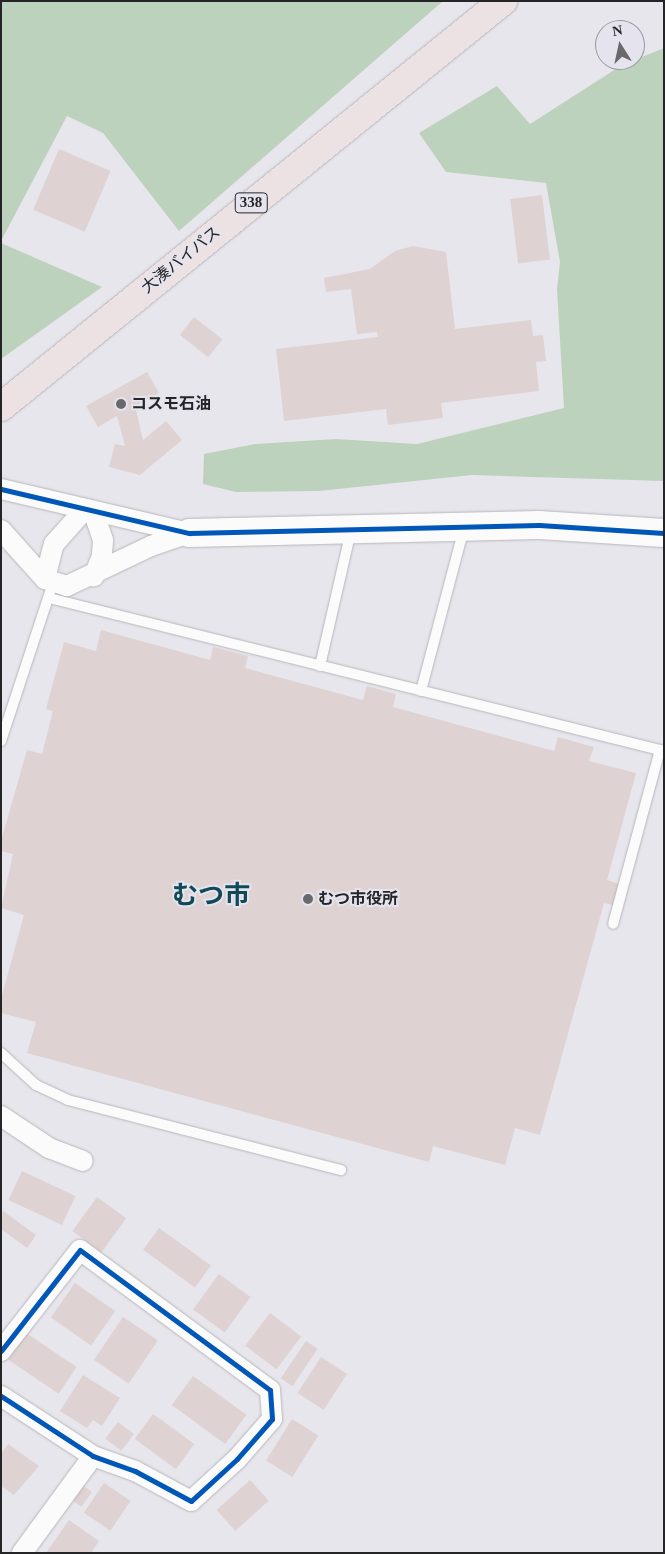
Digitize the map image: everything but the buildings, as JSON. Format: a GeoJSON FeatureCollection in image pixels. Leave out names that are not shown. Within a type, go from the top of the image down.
{"type":"FeatureCollection","features":[{"type":"Feature","properties":{"kind":"highway","name":"大湊バイパス"},"geometry":{"type":"LineString","coordinates":[[1,407],[503,1]]}},
{"type":"Feature","properties":{"kind":"street"},"geometry":{"type":"LineString","coordinates":[[1,489],[189,533],[540,526],[664,533]]}},
{"type":"Feature","properties":{"kind":"street"},"geometry":{"type":"LineString","coordinates":[[89,510],[103,540],[102,556],[94,576]]}},
{"type":"Feature","properties":{"kind":"street"},"geometry":{"type":"LineString","coordinates":[[49,587],[54,544],[89,510]]}},
{"type":"Feature","properties":{"kind":"street"},"geometry":{"type":"LineString","coordinates":[[1,530],[49,587]]}},
{"type":"Feature","properties":{"kind":"street"},"geometry":{"type":"LineString","coordinates":[[49,587],[67,586],[94,576],[151,546],[189,533]]}},
{"type":"Feature","properties":{"kind":"street"},"geometry":{"type":"LineString","coordinates":[[1,1116],[50,1148],[83,1161]]}},
{"type":"Feature","properties":{"kind":"street"},"geometry":{"type":"LineString","coordinates":[[1,1351],[80,1250],[270,1390],[272,1419],[237,1459],[191,1500],[135,1471],[93,1456],[1,1396]]}},
{"type":"Feature","properties":{"kind":"street"},"geometry":{"type":"LineString","coordinates":[[22,1553],[93,1456]]}},
{"type":"Feature","properties":{"kind":"lane"},"geometry":{"type":"LineString","coordinates":[[421,691],[464,527]]}},
{"type":"Feature","properties":{"kind":"lane"},"geometry":{"type":"LineString","coordinates":[[320,666],[350,531]]}},
{"type":"Feature","properties":{"kind":"lane"},"geometry":{"type":"LineString","coordinates":[[1,741],[49,587],[320,666],[660,750],[613,924]]}},
{"type":"Feature","properties":{"kind":"lane"},"geometry":{"type":"LineString","coordinates":[[1,1053],[36,1085],[68,1100],[341,1170]]}},
{"type":"Feature","properties":{"kind":"green space"},"geometry":{"type":"Polygon","coordinates":[[[1,1],[443,1],[179,231],[103,133],[67,116],[1,241],[1,1]]]}},
{"type":"Feature","properties":{"kind":"green space"},"geometry":{"type":"Polygon","coordinates":[[[664,48],[664,481],[472,475],[319,491],[236,492],[203,484],[204,454],[255,444],[336,439],[417,444],[564,408],[557,289],[560,262],[546,183],[446,172],[419,133],[497,86],[530,124],[614,70],[645,70],[645,56],[664,48]]]}},
{"type":"Feature","properties":{"kind":"green space"},"geometry":{"type":"Polygon","coordinates":[[[1,243],[102,287],[1,359],[1,243]]]}},
{"type":"Feature","properties":{"kind":"cycle path"},"geometry":{"type":"LineString","coordinates":[[1,489],[189,533],[539,525],[664,533]]}},
{"type":"Feature","properties":{"kind":"cycle path"},"geometry":{"type":"LineString","coordinates":[[1,1351],[80,1250],[270,1390],[272,1419],[237,1459],[191,1501],[135,1471],[93,1456],[1,1396]]}},
{"type":"Feature","properties":{"kind":"place","name":"コスモ石油"},"geometry":{"type":"Point","coordinates":[121,404]}},
{"type":"Feature","properties":{"kind":"place","name":"むつ市役所"},"geometry":{"type":"Point","coordinates":[308,899]}},
{"type":"Feature","properties":{"kind":"district","name":"むつ市"},"geometry":{"type":"Point","coordinates":[211,896]}}]}
